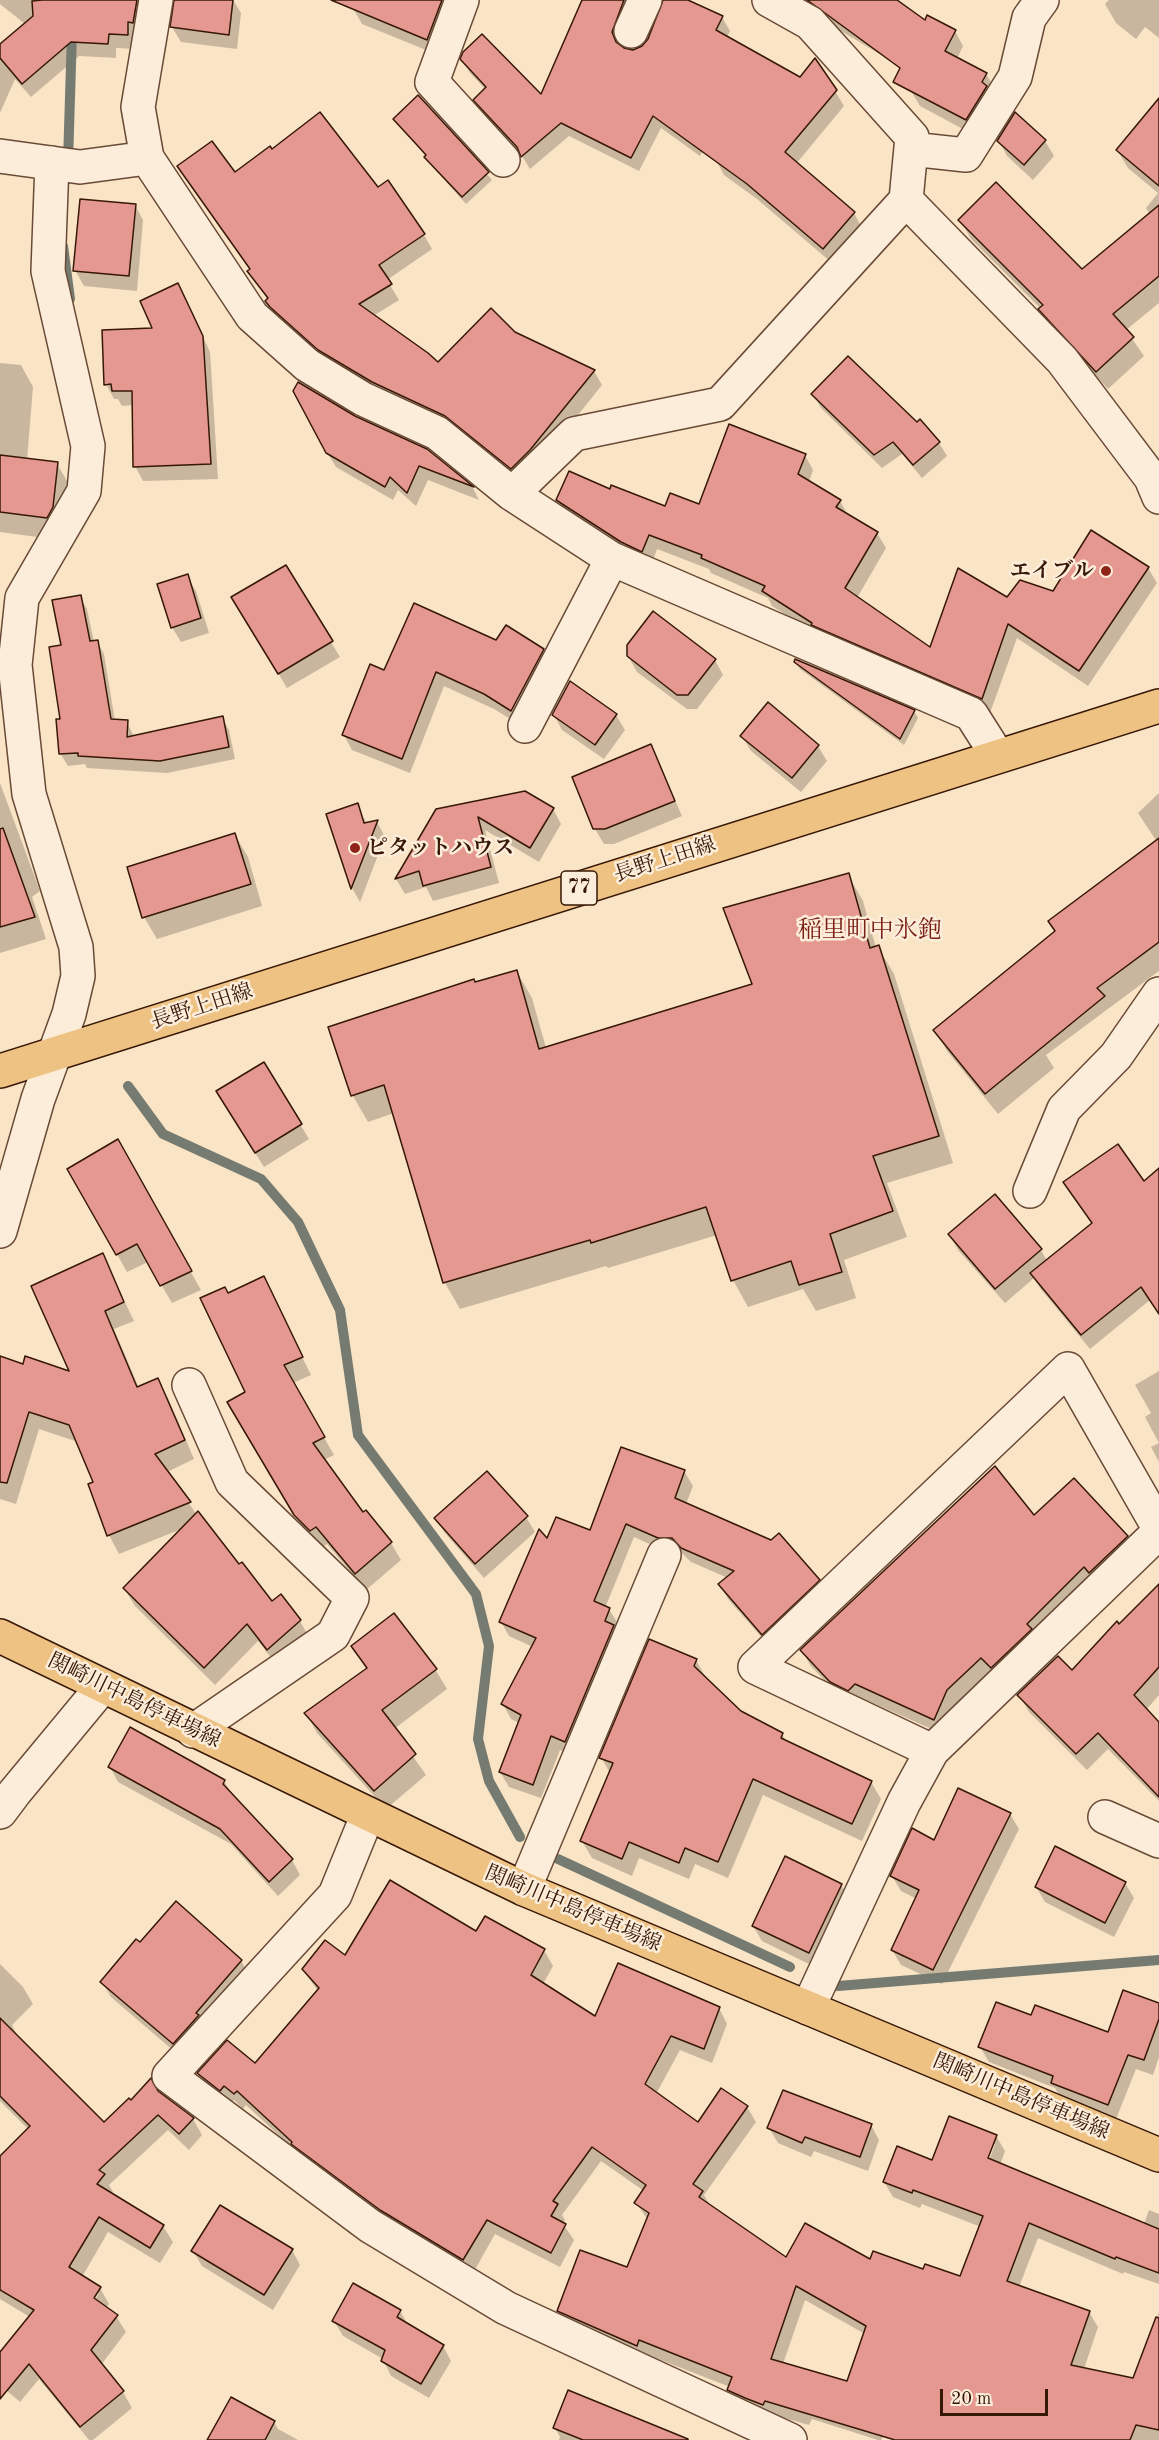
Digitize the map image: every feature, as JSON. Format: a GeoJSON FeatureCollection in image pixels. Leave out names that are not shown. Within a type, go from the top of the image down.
{"type":"FeatureCollection","features":[{"type":"Feature","properties":{"kind":"main road","name":"長野上田線"},"geometry":{"type":"LineString","coordinates":[[0,1071],[997,755],[1159,706]]}},
{"type":"Feature","properties":{"kind":"main road","name":"関崎川中島停車場線"},"geometry":{"type":"LineString","coordinates":[[0,1636],[524,1889],[1159,2154]]}},
{"type":"Feature","properties":{"kind":"street"},"geometry":{"type":"LineString","coordinates":[[156,0],[138,107],[147,158],[252,316],[307,365],[363,399],[437,433],[512,494],[612,559],[971,714],[997,755]]}},
{"type":"Feature","properties":{"kind":"street"},"geometry":{"type":"LineString","coordinates":[[462,0],[432,82],[503,160]]}},
{"type":"Feature","properties":{"kind":"street"},"geometry":{"type":"LineString","coordinates":[[631,31],[645,0]]}},
{"type":"Feature","properties":{"kind":"street"},"geometry":{"type":"LineString","coordinates":[[512,494],[574,434],[720,404],[906,200],[912,137],[810,23],[769,0]]}},
{"type":"Feature","properties":{"kind":"street"},"geometry":{"type":"LineString","coordinates":[[911,149],[966,155],[1015,76],[1029,18],[1042,0]]}},
{"type":"Feature","properties":{"kind":"street"},"geometry":{"type":"LineString","coordinates":[[0,156],[63,165],[147,158]]}},
{"type":"Feature","properties":{"kind":"street"},"geometry":{"type":"LineString","coordinates":[[0,1231],[38,1099],[69,1014],[78,976],[76,947],[29,794],[15,665],[22,598],[84,491],[88,446],[48,271],[63,165]]}},
{"type":"Feature","properties":{"kind":"street"},"geometry":{"type":"LineString","coordinates":[[906,200],[1062,360],[1151,478],[1159,497]]}},
{"type":"Feature","properties":{"kind":"street"},"geometry":{"type":"LineString","coordinates":[[525,726],[612,559]]}},
{"type":"Feature","properties":{"kind":"street"},"geometry":{"type":"LineString","coordinates":[[1030,1191],[1064,1109],[1116,1056],[1159,994]]}},
{"type":"Feature","properties":{"kind":"street"},"geometry":{"type":"LineString","coordinates":[[808,2008],[904,1802],[932,1751],[1159,1530],[1068,1369],[755,1667],[932,1751]]}},
{"type":"Feature","properties":{"kind":"street"},"geometry":{"type":"LineString","coordinates":[[189,1385],[232,1482],[352,1598],[333,1635],[194,1731]]}},
{"type":"Feature","properties":{"kind":"street"},"geometry":{"type":"LineString","coordinates":[[524,1889],[664,1555]]}},
{"type":"Feature","properties":{"kind":"street"},"geometry":{"type":"LineString","coordinates":[[0,1812],[102,1687]]}},
{"type":"Feature","properties":{"kind":"street"},"geometry":{"type":"LineString","coordinates":[[368,1814],[335,1895],[169,2076],[370,2226],[506,2308],[790,2440]]}},
{"type":"Feature","properties":{"kind":"street"},"geometry":{"type":"LineString","coordinates":[[1105,1817],[1159,1841]]}},
{"type":"Feature","properties":{"kind":"building"},"geometry":{"type":"Polygon","coordinates":[[[137,0],[133,23],[128,22],[128,35],[109,34],[108,44],[71,42],[22,84],[0,58],[0,44],[33,16],[32,1],[137,0]]]}},
{"type":"Feature","properties":{"kind":"building"},"geometry":{"type":"Polygon","coordinates":[[[174,0],[233,0],[229,35],[170,27],[174,0]]]}},
{"type":"Feature","properties":{"kind":"building"},"geometry":{"type":"Polygon","coordinates":[[[331,0],[442,0],[427,40],[331,0]]]}},
{"type":"Feature","properties":{"kind":"building"},"geometry":{"type":"Polygon","coordinates":[[[582,0],[624,0],[612,32],[616,42],[624,48],[633,50],[642,46],[648,39],[663,0],[688,0],[723,16],[716,30],[800,77],[815,58],[837,90],[785,152],[855,212],[823,249],[747,184],[653,116],[631,158],[561,123],[521,157],[517,147],[473,100],[486,87],[460,59],[463,52],[482,34],[541,94],[582,0]]]}},
{"type":"Feature","properties":{"kind":"building"},"geometry":{"type":"Polygon","coordinates":[[[807,0],[897,0],[925,20],[927,15],[956,30],[945,51],[987,73],[982,82],[987,86],[966,120],[893,82],[900,68],[807,0]]]}},
{"type":"Feature","properties":{"kind":"building"},"geometry":{"type":"Polygon","coordinates":[[[418,95],[489,172],[462,197],[424,157],[426,155],[393,119],[418,95]]]}},
{"type":"Feature","properties":{"kind":"building"},"geometry":{"type":"Polygon","coordinates":[[[1159,98],[1159,186],[1116,150],[1159,98]]]}},
{"type":"Feature","properties":{"kind":"building"},"geometry":{"type":"Polygon","coordinates":[[[320,112],[378,187],[388,180],[425,234],[379,265],[392,284],[359,304],[438,362],[491,308],[515,332],[595,370],[530,450],[511,469],[445,416],[372,382],[318,350],[270,307],[265,301],[268,298],[247,271],[250,269],[177,166],[212,141],[235,172],[270,146],[272,149],[320,112]]]}},
{"type":"Feature","properties":{"kind":"building"},"geometry":{"type":"Polygon","coordinates":[[[1015,112],[1046,140],[1024,165],[997,141],[1015,112]]]}},
{"type":"Feature","properties":{"kind":"building"},"geometry":{"type":"Polygon","coordinates":[[[996,182],[1082,269],[1159,205],[1159,276],[1113,314],[1134,337],[1096,372],[1038,309],[1043,305],[958,220],[996,182]]]}},
{"type":"Feature","properties":{"kind":"building"},"geometry":{"type":"Polygon","coordinates":[[[80,199],[136,204],[129,276],[73,271],[80,199]]]}},
{"type":"Feature","properties":{"kind":"building"},"geometry":{"type":"Polygon","coordinates":[[[178,283],[203,336],[211,464],[133,467],[132,391],[112,391],[111,384],[104,385],[102,330],[152,328],[140,301],[178,283]]]}},
{"type":"Feature","properties":{"kind":"building"},"geometry":{"type":"Polygon","coordinates":[[[848,356],[917,422],[920,419],[940,442],[913,465],[893,442],[874,455],[811,394],[848,356]]]}},
{"type":"Feature","properties":{"kind":"building"},"geometry":{"type":"Polygon","coordinates":[[[298,382],[355,416],[427,449],[474,487],[419,466],[407,493],[390,477],[385,487],[326,453],[293,391],[298,382]]]}},
{"type":"Feature","properties":{"kind":"building"},"geometry":{"type":"Polygon","coordinates":[[[729,424],[806,454],[798,474],[841,500],[836,507],[878,532],[845,588],[930,647],[958,568],[1007,597],[1020,580],[1053,591],[1091,530],[1149,567],[1079,671],[1008,624],[982,699],[811,625],[812,623],[762,591],[765,586],[701,558],[702,555],[649,535],[642,552],[621,542],[556,500],[569,471],[610,489],[611,485],[665,506],[670,493],[699,504],[729,424]]]}},
{"type":"Feature","properties":{"kind":"building"},"geometry":{"type":"Polygon","coordinates":[[[0,455],[58,462],[53,507],[47,518],[0,512],[0,455]]]}},
{"type":"Feature","properties":{"kind":"building"},"geometry":{"type":"Polygon","coordinates":[[[286,565],[333,641],[278,674],[231,597],[286,565]]]}},
{"type":"Feature","properties":{"kind":"building"},"geometry":{"type":"Polygon","coordinates":[[[188,574],[201,618],[171,628],[157,584],[188,574]]]}},
{"type":"Feature","properties":{"kind":"building"},"geometry":{"type":"Polygon","coordinates":[[[81,595],[90,641],[98,640],[111,719],[128,720],[127,737],[223,716],[229,747],[160,761],[78,756],[78,753],[59,754],[56,719],[60,719],[49,647],[61,645],[52,600],[81,595]]]}},
{"type":"Feature","properties":{"kind":"building"},"geometry":{"type":"Polygon","coordinates":[[[414,603],[496,640],[506,625],[544,649],[511,711],[484,694],[436,672],[402,759],[342,735],[370,664],[384,670],[414,603]]]}},
{"type":"Feature","properties":{"kind":"building"},"geometry":{"type":"Polygon","coordinates":[[[653,611],[716,659],[688,695],[677,695],[627,656],[627,645],[653,611]]]}},
{"type":"Feature","properties":{"kind":"building"},"geometry":{"type":"Polygon","coordinates":[[[795,659],[915,710],[900,739],[794,662],[795,659]]]}},
{"type":"Feature","properties":{"kind":"building"},"geometry":{"type":"Polygon","coordinates":[[[570,681],[617,714],[595,745],[552,715],[570,681]]]}},
{"type":"Feature","properties":{"kind":"building"},"geometry":{"type":"Polygon","coordinates":[[[768,702],[819,745],[792,778],[740,736],[768,702]]]}},
{"type":"Feature","properties":{"kind":"building"},"geometry":{"type":"Polygon","coordinates":[[[651,744],[675,801],[605,829],[593,829],[572,777],[651,744]]]}},
{"type":"Feature","properties":{"kind":"building"},"geometry":{"type":"Polygon","coordinates":[[[525,791],[554,808],[530,848],[478,817],[491,867],[423,886],[419,871],[395,879],[436,809],[525,791]]]}},
{"type":"Feature","properties":{"kind":"building","name":"ピタットハウス"},"geometry":{"type":"Polygon","coordinates":[[[358,803],[364,823],[378,820],[351,889],[326,814],[358,803]]]}},
{"type":"Feature","properties":{"kind":"building"},"geometry":{"type":"Polygon","coordinates":[[[3,828],[35,917],[0,927],[0,829],[3,828]]]}},
{"type":"Feature","properties":{"kind":"building"},"geometry":{"type":"Polygon","coordinates":[[[235,833],[251,884],[142,918],[127,867],[235,833]]]}},
{"type":"Feature","properties":{"kind":"building"},"geometry":{"type":"Polygon","coordinates":[[[1159,838],[1159,942],[1097,988],[1105,996],[985,1094],[933,1030],[1055,931],[1048,921],[1159,838]]]}},
{"type":"Feature","properties":{"kind":"building"},"geometry":{"type":"Polygon","coordinates":[[[849,873],[870,948],[879,945],[939,1136],[873,1156],[893,1211],[830,1234],[842,1272],[799,1285],[791,1261],[731,1281],[706,1207],[591,1243],[590,1240],[443,1283],[384,1085],[351,1096],[328,1027],[474,979],[475,982],[517,970],[539,1049],[752,984],[723,908],[849,873]]]}},
{"type":"Feature","properties":{"kind":"building"},"geometry":{"type":"Polygon","coordinates":[[[264,1062],[302,1124],[255,1153],[216,1091],[264,1062]]]}},
{"type":"Feature","properties":{"kind":"building"},"geometry":{"type":"Polygon","coordinates":[[[118,1139],[192,1271],[160,1286],[137,1244],[116,1255],[67,1169],[118,1139]]]}},
{"type":"Feature","properties":{"kind":"building"},"geometry":{"type":"Polygon","coordinates":[[[1118,1144],[1144,1181],[1159,1168],[1159,1314],[1141,1287],[1081,1335],[1030,1273],[1092,1223],[1063,1182],[1118,1144]]]}},
{"type":"Feature","properties":{"kind":"building"},"geometry":{"type":"Polygon","coordinates":[[[995,1194],[1042,1249],[995,1289],[948,1234],[995,1194]]]}},
{"type":"Feature","properties":{"kind":"building"},"geometry":{"type":"Polygon","coordinates":[[[103,1253],[124,1302],[105,1311],[137,1387],[158,1378],[185,1440],[155,1454],[191,1502],[107,1536],[88,1484],[93,1482],[69,1425],[29,1412],[7,1483],[0,1482],[0,1356],[23,1364],[25,1356],[69,1371],[31,1286],[103,1253]]]}},
{"type":"Feature","properties":{"kind":"building"},"geometry":{"type":"Polygon","coordinates":[[[264,1276],[303,1357],[284,1365],[325,1437],[313,1443],[363,1512],[366,1510],[392,1542],[355,1574],[316,1527],[310,1531],[294,1515],[227,1402],[245,1392],[200,1298],[225,1287],[228,1293],[264,1276]]]}},
{"type":"Feature","properties":{"kind":"building"},"geometry":{"type":"Polygon","coordinates":[[[621,1447],[685,1470],[675,1498],[771,1540],[779,1533],[820,1580],[762,1635],[718,1584],[734,1571],[681,1548],[672,1538],[658,1538],[626,1524],[594,1601],[610,1608],[605,1621],[614,1625],[565,1742],[551,1736],[533,1785],[499,1772],[521,1715],[501,1704],[536,1638],[499,1622],[539,1529],[547,1538],[556,1517],[590,1530],[621,1447]]]}},
{"type":"Feature","properties":{"kind":"building"},"geometry":{"type":"Polygon","coordinates":[[[995,1466],[1034,1515],[1074,1478],[1128,1536],[1089,1573],[1084,1567],[1027,1624],[1032,1629],[991,1668],[981,1658],[947,1690],[934,1720],[855,1684],[848,1691],[830,1682],[800,1650],[995,1466]]]}},
{"type":"Feature","properties":{"kind":"building"},"geometry":{"type":"Polygon","coordinates":[[[487,1471],[528,1516],[475,1564],[434,1518],[487,1471]]]}},
{"type":"Feature","properties":{"kind":"building"},"geometry":{"type":"Polygon","coordinates":[[[198,1511],[239,1564],[242,1562],[272,1601],[281,1594],[301,1620],[267,1650],[247,1624],[204,1668],[123,1588],[198,1511]]]}},
{"type":"Feature","properties":{"kind":"building"},"geometry":{"type":"Polygon","coordinates":[[[1159,1584],[1159,1667],[1134,1695],[1159,1722],[1159,1797],[1098,1733],[1076,1754],[1017,1695],[1058,1656],[1072,1670],[1117,1621],[1119,1624],[1159,1584]]]}},
{"type":"Feature","properties":{"kind":"building"},"geometry":{"type":"Polygon","coordinates":[[[394,1613],[437,1669],[382,1710],[416,1754],[374,1791],[304,1713],[367,1668],[351,1646],[394,1613]]]}},
{"type":"Feature","properties":{"kind":"building"},"geometry":{"type":"Polygon","coordinates":[[[649,1639],[697,1659],[694,1666],[741,1711],[783,1733],[781,1738],[872,1781],[852,1824],[753,1779],[718,1862],[685,1848],[679,1863],[629,1842],[622,1859],[580,1841],[613,1763],[599,1758],[649,1639]]]}},
{"type":"Feature","properties":{"kind":"building"},"geometry":{"type":"Polygon","coordinates":[[[130,1727],[225,1780],[223,1784],[293,1859],[269,1882],[220,1829],[108,1767],[130,1727]]]}},
{"type":"Feature","properties":{"kind":"building"},"geometry":{"type":"Polygon","coordinates":[[[958,1788],[1011,1813],[933,1970],[891,1950],[919,1890],[890,1876],[912,1828],[934,1840],[958,1788]]]}},
{"type":"Feature","properties":{"kind":"building"},"geometry":{"type":"Polygon","coordinates":[[[1055,1846],[1126,1882],[1105,1923],[1035,1887],[1055,1846]]]}},
{"type":"Feature","properties":{"kind":"building"},"geometry":{"type":"Polygon","coordinates":[[[785,1856],[842,1884],[809,1953],[752,1926],[785,1856]]]}},
{"type":"Feature","properties":{"kind":"building"},"geometry":{"type":"Polygon","coordinates":[[[390,1880],[476,1931],[485,1916],[545,1949],[531,1975],[595,2016],[618,1963],[720,2007],[704,2049],[671,2036],[645,2084],[698,2122],[721,2088],[748,2106],[693,2184],[703,2191],[699,2197],[786,2257],[805,2223],[870,2259],[873,2251],[923,2269],[925,2264],[960,2276],[983,2216],[913,2190],[912,2193],[883,2182],[897,2146],[932,2160],[949,2116],[997,2135],[988,2158],[1159,2229],[1159,2273],[1116,2257],[1115,2259],[1029,2223],[1007,2281],[1090,2311],[1071,2365],[1133,2378],[1156,2317],[1159,2318],[1159,2430],[1136,2425],[1130,2440],[895,2440],[765,2401],[763,2405],[727,2390],[732,2377],[639,2340],[637,2346],[557,2311],[580,2250],[627,2267],[649,2213],[634,2203],[646,2185],[592,2147],[553,2201],[558,2204],[551,2216],[566,2224],[551,2253],[487,2220],[463,2260],[380,2210],[291,2144],[292,2142],[237,2091],[234,2094],[224,2086],[220,2091],[197,2073],[227,2040],[255,2063],[319,1988],[302,1969],[325,1940],[345,1955],[390,1880]],[[796,2286],[771,2359],[847,2381],[866,2326],[796,2286]]]}},
{"type":"Feature","properties":{"kind":"building"},"geometry":{"type":"Polygon","coordinates":[[[176,1901],[242,1960],[196,2013],[199,2015],[173,2044],[100,1982],[136,1939],[140,1942],[176,1901]]]}},
{"type":"Feature","properties":{"kind":"building"},"geometry":{"type":"Polygon","coordinates":[[[1123,1990],[1159,2003],[1159,2019],[1144,2060],[1128,2055],[1108,2105],[1051,2083],[1053,2076],[978,2047],[996,2002],[1031,2015],[1035,2005],[1108,2032],[1123,1990]]]}},
{"type":"Feature","properties":{"kind":"building"},"geometry":{"type":"Polygon","coordinates":[[[0,2018],[104,2122],[129,2098],[131,2100],[151,2078],[158,2091],[194,2118],[179,2134],[158,2115],[99,2170],[105,2174],[97,2184],[164,2225],[150,2248],[99,2217],[69,2267],[101,2287],[94,2298],[118,2315],[91,2350],[124,2391],[80,2427],[29,2364],[0,2399],[0,2352],[34,2310],[0,2290],[0,2156],[30,2126],[0,2096],[0,2018]]]}},
{"type":"Feature","properties":{"kind":"building"},"geometry":{"type":"Polygon","coordinates":[[[783,2090],[872,2124],[860,2157],[805,2137],[802,2143],[767,2128],[783,2090]]]}},
{"type":"Feature","properties":{"kind":"building"},"geometry":{"type":"Polygon","coordinates":[[[220,2205],[293,2249],[264,2295],[191,2251],[220,2205]]]}},
{"type":"Feature","properties":{"kind":"building"},"geometry":{"type":"Polygon","coordinates":[[[353,2283],[401,2310],[397,2317],[444,2345],[421,2384],[381,2361],[385,2350],[332,2321],[353,2283]]]}},
{"type":"Feature","properties":{"kind":"building"},"geometry":{"type":"Polygon","coordinates":[[[568,2390],[688,2440],[583,2440],[553,2428],[568,2390]]]}},
{"type":"Feature","properties":{"kind":"building"},"geometry":{"type":"Polygon","coordinates":[[[231,2397],[275,2421],[265,2440],[207,2440],[231,2397]]]}},
{"type":"Feature","properties":{"kind":"waterway"},"geometry":{"type":"LineString","coordinates":[[68,162],[73,0]]}},
{"type":"Feature","properties":{"kind":"waterway"},"geometry":{"type":"LineString","coordinates":[[63,246],[70,299]]}},
{"type":"Feature","properties":{"kind":"waterway"},"geometry":{"type":"LineString","coordinates":[[128,1086],[163,1134],[261,1179],[298,1222],[340,1310],[358,1435],[476,1594],[489,1646],[478,1739],[489,1781],[520,1837]]}},
{"type":"Feature","properties":{"kind":"waterway"},"geometry":{"type":"LineString","coordinates":[[558,1859],[790,1967]]}},
{"type":"Feature","properties":{"kind":"waterway"},"geometry":{"type":"LineString","coordinates":[[838,1986],[1159,1960]]}},
{"type":"Feature","properties":{"kind":"place","name":"エイブル"},"geometry":{"type":"Point","coordinates":[1106,571]}},
{"type":"Feature","properties":{"kind":"place","name":"ピタットハウス"},"geometry":{"type":"Point","coordinates":[355,848]}},
{"type":"Feature","properties":{"kind":"district","name":"稲里町中氷鉋"},"geometry":{"type":"Point","coordinates":[870,931]}}]}
